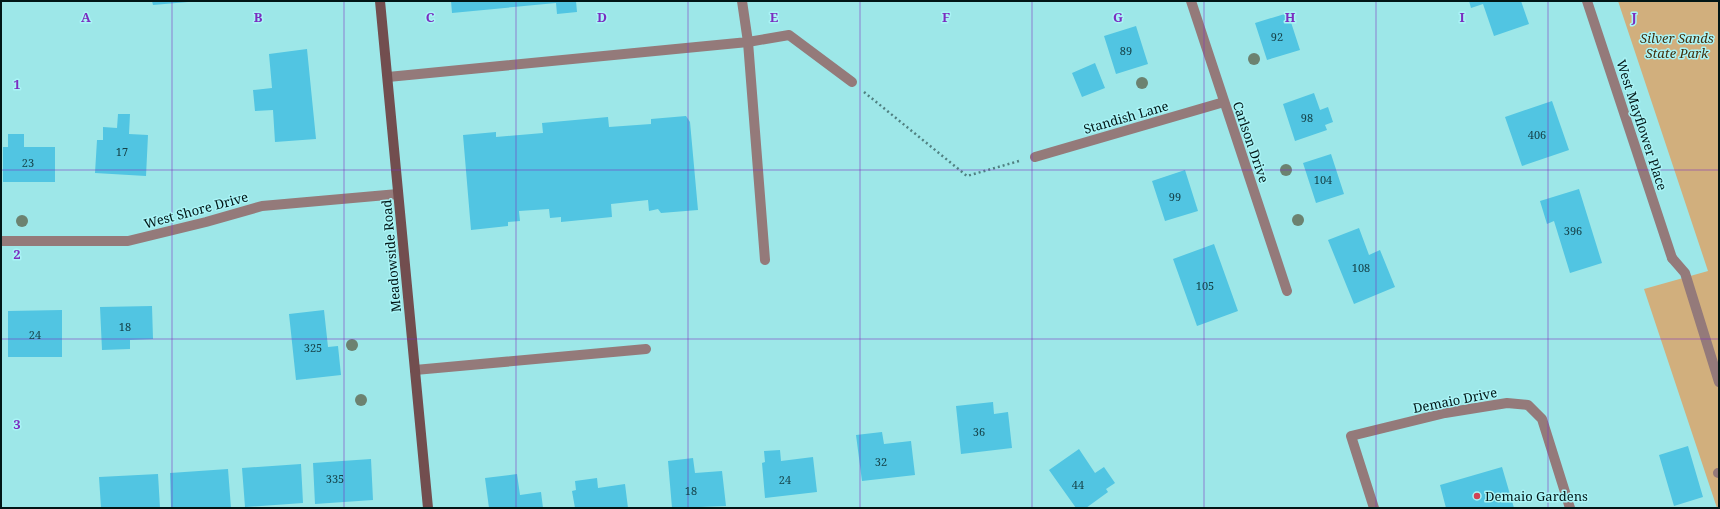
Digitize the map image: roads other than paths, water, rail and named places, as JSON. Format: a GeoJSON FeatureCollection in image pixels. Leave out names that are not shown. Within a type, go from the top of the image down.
{"type":"FeatureCollection","features":[{"type":"Feature","properties":{"kind":"main road","name":"Meadowside Road"},"geometry":{"type":"LineString","coordinates":[[380,1],[428,508]]}},
{"type":"Feature","properties":{"kind":"street"},"geometry":{"type":"LineString","coordinates":[[742,1],[748,42],[765,260]]}},
{"type":"Feature","properties":{"kind":"street","name":"Carlson Drive"},"geometry":{"type":"LineString","coordinates":[[1191,1],[1287,291]]}},
{"type":"Feature","properties":{"kind":"street","name":"West Mayflower Place"},"geometry":{"type":"LineString","coordinates":[[1587,1],[1672,258],[1685,273],[1719,382]]}},
{"type":"Feature","properties":{"kind":"street"},"geometry":{"type":"LineString","coordinates":[[388,77],[748,42],[789,35],[852,82]]}},
{"type":"Feature","properties":{"kind":"street","name":"Standish Lane"},"geometry":{"type":"LineString","coordinates":[[1035,157],[1224,102]]}},
{"type":"Feature","properties":{"kind":"street","name":"West Shore Drive"},"geometry":{"type":"LineString","coordinates":[[1,241],[128,241],[262,206],[398,194]]}},
{"type":"Feature","properties":{"kind":"street"},"geometry":{"type":"LineString","coordinates":[[415,370],[646,349]]}},
{"type":"Feature","properties":{"kind":"street","name":"Demaio Drive"},"geometry":{"type":"LineString","coordinates":[[1374,508],[1351,436],[1445,413],[1508,403],[1528,405],[1542,419],[1570,508]]}},
{"type":"Feature","properties":{"kind":"place","name":"Demaio Gardens"},"geometry":{"type":"Point","coordinates":[1477,496]}},
{"type":"Feature","properties":{"kind":"park label","name":"Silver Sands State Park"},"geometry":{"type":"Point","coordinates":[1677,46]}}]}
